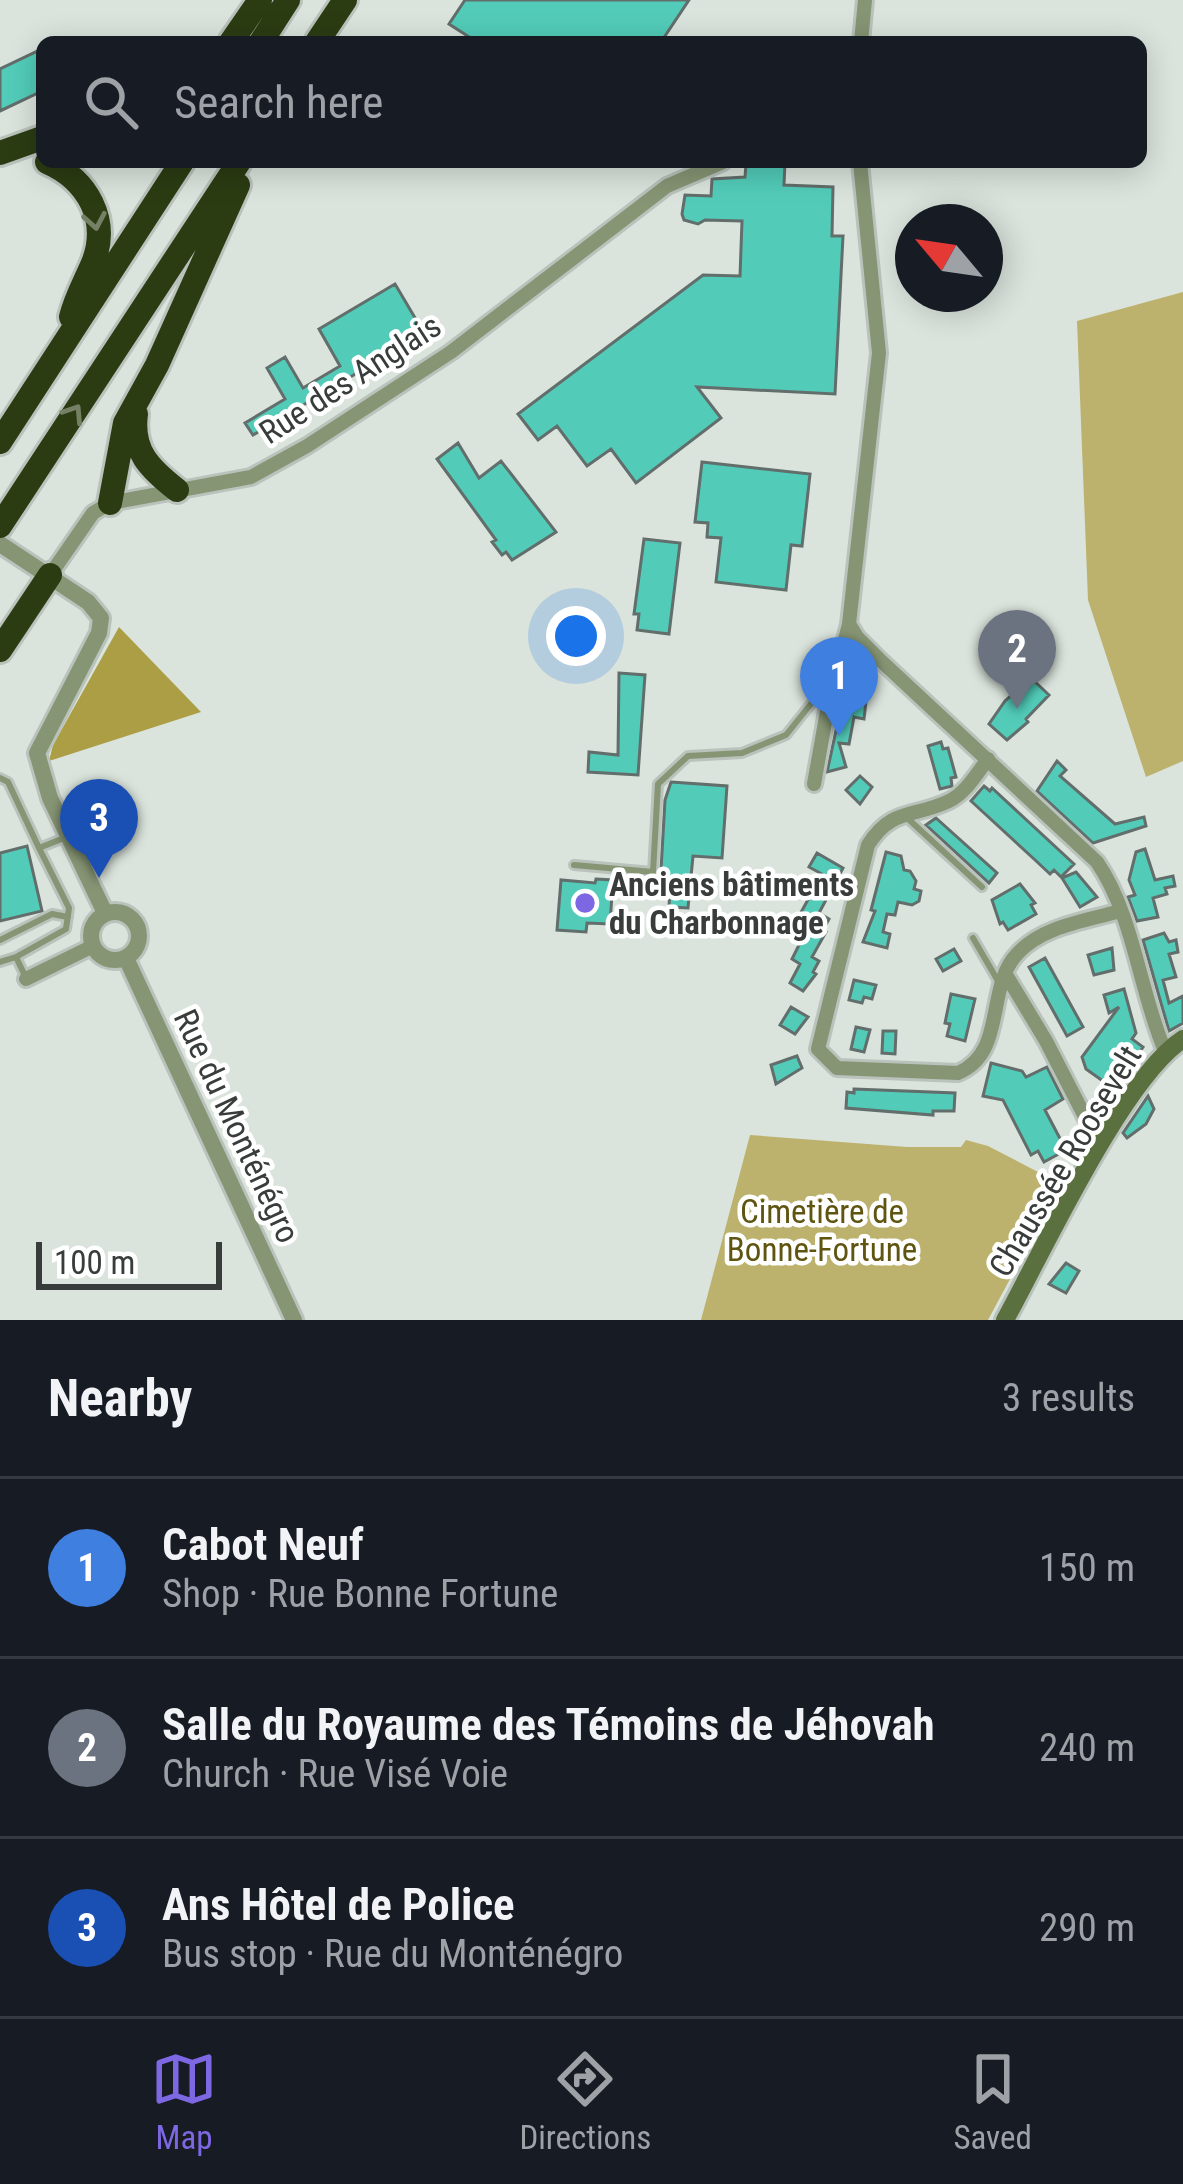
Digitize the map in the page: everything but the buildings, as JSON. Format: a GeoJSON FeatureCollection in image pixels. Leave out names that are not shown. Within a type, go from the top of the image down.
{"type":"FeatureCollection","features":[{"type":"Feature","properties":{"kind":"highway"},"geometry":{"type":"LineString","coordinates":[[321,36],[345,0]]}},
{"type":"Feature","properties":{"kind":"highway"},"geometry":{"type":"LineString","coordinates":[[238,36],[278,3]]}},
{"type":"Feature","properties":{"kind":"highway"},"geometry":{"type":"LineString","coordinates":[[264,36],[278,3]]}},
{"type":"Feature","properties":{"kind":"highway"},"geometry":{"type":"LineString","coordinates":[[0,153],[36,140]]}},
{"type":"Feature","properties":{"kind":"highway"},"geometry":{"type":"LineString","coordinates":[[0,164],[36,160]]}},
{"type":"Feature","properties":{"kind":"highway"},"geometry":{"type":"LineString","coordinates":[[58,168],[75,177],[89,194],[97,213],[99,240],[76,297],[64,344]]}},
{"type":"Feature","properties":{"kind":"highway"},"geometry":{"type":"LineString","coordinates":[[0,442],[178,168]]}},
{"type":"Feature","properties":{"kind":"highway"},"geometry":{"type":"LineString","coordinates":[[5,518],[239,168]]}},
{"type":"Feature","properties":{"kind":"highway"},"geometry":{"type":"LineString","coordinates":[[110,503],[125,423],[240,168]]}},
{"type":"Feature","properties":{"kind":"highway"},"geometry":{"type":"LineString","coordinates":[[137,403],[136,447],[152,471],[177,490]]}},
{"type":"Feature","properties":{"kind":"highway"},"geometry":{"type":"LineString","coordinates":[[0,650],[50,575]]}},
{"type":"Feature","properties":{"kind":"main road","name":"Chaussée Roosevelt"},"geometry":{"type":"LineString","coordinates":[[1005,1320],[1100,1147],[1165,1051],[1183,1039]]}},
{"type":"Feature","properties":{"kind":"street"},"geometry":{"type":"LineString","coordinates":[[862,36],[865,0]]}},
{"type":"Feature","properties":{"kind":"street","name":"Rue des Anglais"},"geometry":{"type":"LineString","coordinates":[[110,503],[251,477],[307,446],[451,352],[667,186],[709,168]]}},
{"type":"Feature","properties":{"kind":"street"},"geometry":{"type":"LineString","coordinates":[[814,784],[849,623],[879,353],[861,168]]}},
{"type":"Feature","properties":{"kind":"street"},"geometry":{"type":"LineString","coordinates":[[0,544],[50,575],[93,513],[110,503]]}},
{"type":"Feature","properties":{"kind":"street","name":"Rue du Monténégro"},"geometry":{"type":"LineString","coordinates":[[50,575],[88,602],[100,618],[99,633],[37,753],[50,798],[104,913],[124,912],[136,923],[138,945],[126,958],[294,1320]]}},
{"type":"Feature","properties":{"kind":"street"},"geometry":{"type":"LineString","coordinates":[[849,623],[856,638],[1097,862],[1108,877],[1165,1051]]}},
{"type":"Feature","properties":{"kind":"street"},"geometry":{"type":"LineString","coordinates":[[988,759],[962,793],[881,824],[868,845],[818,1049],[837,1069],[958,1072],[970,1068],[987,1046],[1003,980],[1015,955],[1041,934],[1120,911]]}},
{"type":"Feature","properties":{"kind":"street"},"geometry":{"type":"LineString","coordinates":[[104,913],[93,925],[93,946],[106,959],[126,958]]}},
{"type":"Feature","properties":{"kind":"street"},"geometry":{"type":"LineString","coordinates":[[26,979],[93,946]]}},
{"type":"Feature","properties":{"kind":"street"},"geometry":{"type":"LineString","coordinates":[[1003,980],[1046,1041],[1100,1147]]}},
{"type":"Feature","properties":{"kind":"lane"},"geometry":{"type":"LineString","coordinates":[[574,865],[653,872],[658,784],[688,756],[742,753],[786,735],[836,673]]}},
{"type":"Feature","properties":{"kind":"lane"},"geometry":{"type":"LineString","coordinates":[[0,778],[8,782],[69,908],[66,929],[0,962]]}},
{"type":"Feature","properties":{"kind":"lane"},"geometry":{"type":"LineString","coordinates":[[902,814],[982,887]]}},
{"type":"Feature","properties":{"kind":"lane"},"geometry":{"type":"LineString","coordinates":[[39,848],[68,836]]}},
{"type":"Feature","properties":{"kind":"lane"},"geometry":{"type":"LineString","coordinates":[[0,940],[52,914],[68,916]]}},
{"type":"Feature","properties":{"kind":"lane"},"geometry":{"type":"LineString","coordinates":[[973,938],[1003,980]]}},
{"type":"Feature","properties":{"kind":"lane"},"geometry":{"type":"LineString","coordinates":[[16,957],[26,979]]}},
{"type":"Feature","properties":{"kind":"green space"},"geometry":{"type":"Polygon","coordinates":[[[1183,292],[1183,761],[1146,777],[1088,600],[1077,321],[1183,292]]]}},
{"type":"Feature","properties":{"kind":"green space","name":"Cimetière de Bonne-Fortune"},"geometry":{"type":"Polygon","coordinates":[[[750,1135],[907,1147],[961,1147],[966,1140],[988,1146],[1061,1184],[988,1320],[701,1320],[750,1135]]]}},
{"type":"Feature","properties":{"kind":"shaded area"},"geometry":{"type":"Polygon","coordinates":[[[119,627],[201,712],[49,761],[53,745],[119,627]]]}},
{"type":"Feature","properties":{"kind":"place","name":"Salle du Royaume des Témoins de Jéhovah"},"geometry":{"type":"Point","coordinates":[1017,709]}},
{"type":"Feature","properties":{"kind":"place","name":"Cabot Neuf"},"geometry":{"type":"Point","coordinates":[839,736]}},
{"type":"Feature","properties":{"kind":"place","name":"Ans Hôtel de Police"},"geometry":{"type":"Point","coordinates":[99,878]}},
{"type":"Feature","properties":{"kind":"place","name":"Anciens bâtiments du Charbonnage"},"geometry":{"type":"Point","coordinates":[585,903]}}]}
